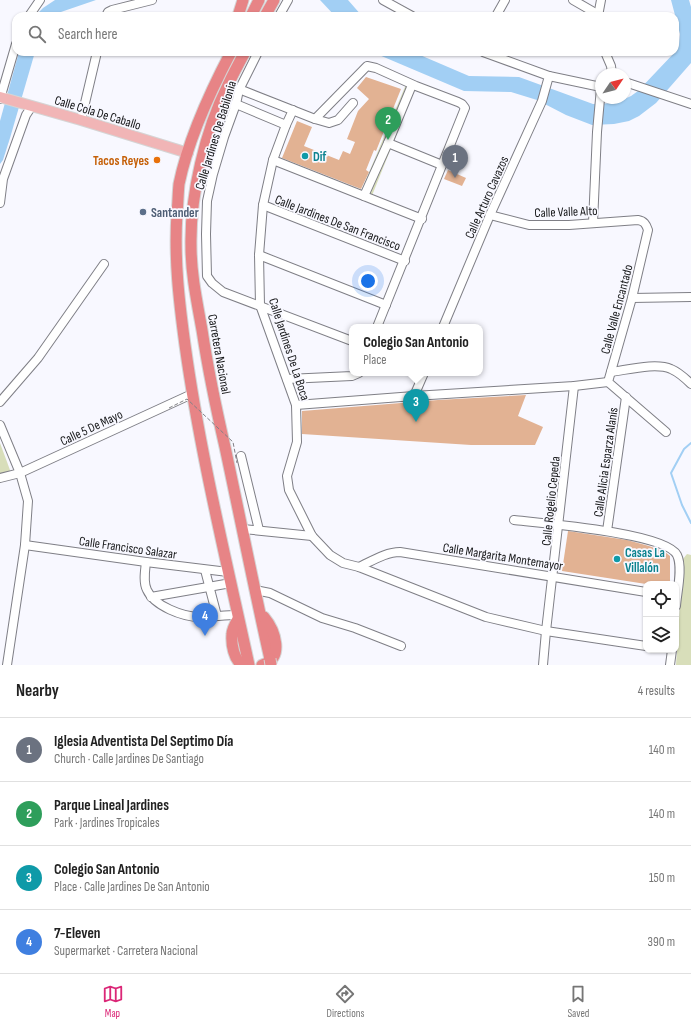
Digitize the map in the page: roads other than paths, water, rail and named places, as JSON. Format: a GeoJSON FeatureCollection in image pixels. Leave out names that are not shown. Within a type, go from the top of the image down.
{"type":"FeatureCollection","features":[{"type":"Feature","properties":{"kind":"highway"},"geometry":{"type":"LineString","coordinates":[[239,12],[243,0]]}},
{"type":"Feature","properties":{"kind":"highway"},"geometry":{"type":"LineString","coordinates":[[253,12],[259,0]]}},
{"type":"Feature","properties":{"kind":"highway"},"geometry":{"type":"LineString","coordinates":[[268,12],[273,2]]}},
{"type":"Feature","properties":{"kind":"highway"},"geometry":{"type":"LineString","coordinates":[[228,56],[201,116],[179,185],[176,235],[176,271],[192,394],[238,617],[246,664]]}},
{"type":"Feature","properties":{"kind":"highway","name":"Carretera Nacional"},"geometry":{"type":"LineString","coordinates":[[244,56],[227,86],[206,145],[198,176],[192,216],[191,246],[193,280],[212,392],[243,528],[259,610],[267,663]]}},
{"type":"Feature","properties":{"kind":"highway"},"geometry":{"type":"LineString","coordinates":[[234,73],[249,56]]}},
{"type":"Feature","properties":{"kind":"main road","name":"Calle Cola De Caballo"},"geometry":{"type":"LineString","coordinates":[[1,98],[188,153]]}},
{"type":"Feature","properties":{"kind":"street"},"geometry":{"type":"LineString","coordinates":[[32,12],[40,0]]}},
{"type":"Feature","properties":{"kind":"street"},"geometry":{"type":"LineString","coordinates":[[113,12],[152,0]]}},
{"type":"Feature","properties":{"kind":"street"},"geometry":{"type":"LineString","coordinates":[[281,12],[289,0]]}},
{"type":"Feature","properties":{"kind":"street"},"geometry":{"type":"LineString","coordinates":[[284,12],[289,0]]}},
{"type":"Feature","properties":{"kind":"street"},"geometry":{"type":"LineString","coordinates":[[498,12],[505,0]]}},
{"type":"Feature","properties":{"kind":"street"},"geometry":{"type":"LineString","coordinates":[[573,0],[593,12]]}},
{"type":"Feature","properties":{"kind":"street"},"geometry":{"type":"LineString","coordinates":[[599,12],[601,0]]}},
{"type":"Feature","properties":{"kind":"street"},"geometry":{"type":"LineString","coordinates":[[387,1],[405,12]]}},
{"type":"Feature","properties":{"kind":"street"},"geometry":{"type":"LineString","coordinates":[[1,98],[13,56]]}},
{"type":"Feature","properties":{"kind":"street"},"geometry":{"type":"LineString","coordinates":[[80,120],[96,56]]}},
{"type":"Feature","properties":{"kind":"street","name":"Calle Jardines De Babilonia"},"geometry":{"type":"LineString","coordinates":[[256,56],[241,90],[222,144],[207,201],[206,234],[207,276],[212,283],[223,292],[260,306]]}},
{"type":"Feature","properties":{"kind":"street"},"geometry":{"type":"LineString","coordinates":[[241,90],[261,56]]}},
{"type":"Feature","properties":{"kind":"street"},"geometry":{"type":"LineString","coordinates":[[494,56],[549,76],[595,86]]}},
{"type":"Feature","properties":{"kind":"street"},"geometry":{"type":"LineString","coordinates":[[607,56],[611,68]]}},
{"type":"Feature","properties":{"kind":"street"},"geometry":{"type":"LineString","coordinates":[[315,119],[368,66],[462,104],[465,108],[379,324]]}},
{"type":"Feature","properties":{"kind":"street","name":"Calle Arturo Cavazos"},"geometry":{"type":"LineString","coordinates":[[444,324],[490,215],[542,101],[549,76]]}},
{"type":"Feature","properties":{"kind":"street"},"geometry":{"type":"LineString","coordinates":[[631,84],[691,104]]}},
{"type":"Feature","properties":{"kind":"street"},"geometry":{"type":"LineString","coordinates":[[364,196],[412,85]]}},
{"type":"Feature","properties":{"kind":"street"},"geometry":{"type":"LineString","coordinates":[[227,86],[329,123],[338,120],[353,103]]}},
{"type":"Feature","properties":{"kind":"street"},"geometry":{"type":"LineString","coordinates":[[219,105],[236,104],[286,125]]}},
{"type":"Feature","properties":{"kind":"street"},"geometry":{"type":"LineString","coordinates":[[593,223],[600,104]]}},
{"type":"Feature","properties":{"kind":"street"},"geometry":{"type":"LineString","coordinates":[[0,203],[2,177],[26,115],[31,106]]}},
{"type":"Feature","properties":{"kind":"street","name":"Calle Jardines De La Boca"},"geometry":{"type":"LineString","coordinates":[[293,110],[273,160],[263,206],[259,255],[260,306],[296,406],[297,442],[287,476],[289,490],[312,536],[330,555],[343,563],[359,567],[486,617],[546,631],[643,646]]}},
{"type":"Feature","properties":{"kind":"street"},"geometry":{"type":"LineString","coordinates":[[388,143],[442,165]]}},
{"type":"Feature","properties":{"kind":"street"},"geometry":{"type":"LineString","coordinates":[[273,160],[422,219]]}},
{"type":"Feature","properties":{"kind":"street","name":"Calle Jardines De San Francisco"},"geometry":{"type":"LineString","coordinates":[[263,206],[404,261]]}},
{"type":"Feature","properties":{"kind":"street","name":"Calle Valle Alto"},"geometry":{"type":"LineString","coordinates":[[490,215],[529,225],[643,221]]}},
{"type":"Feature","properties":{"kind":"street","name":"Calle Valle Encantado"},"geometry":{"type":"LineString","coordinates":[[608,382],[632,298],[648,230],[643,221]]}},
{"type":"Feature","properties":{"kind":"street"},"geometry":{"type":"LineString","coordinates":[[259,255],[386,305]]}},
{"type":"Feature","properties":{"kind":"street"},"geometry":{"type":"LineString","coordinates":[[0,402],[38,358],[104,264]]}},
{"type":"Feature","properties":{"kind":"street"},"geometry":{"type":"LineString","coordinates":[[632,298],[691,297]]}},
{"type":"Feature","properties":{"kind":"street"},"geometry":{"type":"LineString","coordinates":[[260,306],[349,340]]}},
{"type":"Feature","properties":{"kind":"street"},"geometry":{"type":"LineString","coordinates":[[611,372],[665,366],[676,372],[691,384]]}},
{"type":"Feature","properties":{"kind":"street"},"geometry":{"type":"LineString","coordinates":[[287,379],[352,376]]}},
{"type":"Feature","properties":{"kind":"street"},"geometry":{"type":"LineString","coordinates":[[414,396],[423,376]]}},
{"type":"Feature","properties":{"kind":"street"},"geometry":{"type":"LineString","coordinates":[[296,406],[414,396],[574,386],[608,382],[666,432]]}},
{"type":"Feature","properties":{"kind":"street","name":"Calle Rogelio Cepeda"},"geometry":{"type":"LineString","coordinates":[[543,665],[574,386]]}},
{"type":"Feature","properties":{"kind":"street","name":"Calle 5 De Mayo"},"geometry":{"type":"LineString","coordinates":[[0,478],[20,473],[192,394]]}},
{"type":"Feature","properties":{"kind":"street","name":"Calle Alicia Esparza Alanís"},"geometry":{"type":"LineString","coordinates":[[607,531],[626,397]]}},
{"type":"Feature","properties":{"kind":"street"},"geometry":{"type":"LineString","coordinates":[[0,425],[20,473],[28,501],[25,545],[7,665]]}},
{"type":"Feature","properties":{"kind":"street"},"geometry":{"type":"LineString","coordinates":[[239,459],[259,530]]}},
{"type":"Feature","properties":{"kind":"street"},"geometry":{"type":"LineString","coordinates":[[514,520],[607,531],[653,541],[673,550],[678,556],[680,569],[678,581]]}},
{"type":"Feature","properties":{"kind":"street"},"geometry":{"type":"LineString","coordinates":[[243,528],[312,536]]}},
{"type":"Feature","properties":{"kind":"street","name":"Calle Francisco Salazar"},"geometry":{"type":"LineString","coordinates":[[25,545],[228,572]]}},
{"type":"Feature","properties":{"kind":"street","name":"Calle Margarita Montemayor"},"geometry":{"type":"LineString","coordinates":[[359,567],[387,554],[400,552],[643,592]]}},
{"type":"Feature","properties":{"kind":"street"},"geometry":{"type":"LineString","coordinates":[[146,562],[145,585],[151,597],[156,602],[179,613],[200,617],[238,617]]}},
{"type":"Feature","properties":{"kind":"street"},"geometry":{"type":"LineString","coordinates":[[205,570],[217,616]]}},
{"type":"Feature","properties":{"kind":"street"},"geometry":{"type":"LineString","coordinates":[[151,597],[231,583]]}},
{"type":"Feature","properties":{"kind":"street"},"geometry":{"type":"LineString","coordinates":[[255,590],[270,593],[322,618],[355,628],[401,646]]}},
{"type":"Feature","properties":{"kind":"street"},"geometry":{"type":"LineString","coordinates":[[670,665],[672,653]]}},
{"type":"Feature","properties":{"kind":"water"},"geometry":{"type":"Polygon","coordinates":[[[55,0],[96,0],[61,12],[39,12],[55,0]]]}},
{"type":"Feature","properties":{"kind":"water"},"geometry":{"type":"Polygon","coordinates":[[[320,0],[348,0],[358,12],[331,12],[320,0]]]}},
{"type":"Feature","properties":{"kind":"water"},"geometry":{"type":"Polygon","coordinates":[[[671,0],[689,0],[691,7],[691,63],[656,103],[639,116],[629,121],[614,124],[592,125],[566,115],[537,100],[511,92],[464,91],[381,56],[422,56],[469,76],[519,77],[593,104],[631,104],[631,96],[638,91],[671,56],[679,56],[679,12],[674,12],[671,0]]]}},
{"type":"Feature","properties":{"kind":"water"},"geometry":{"type":"Polygon","coordinates":[[[18,56],[34,56],[10,138],[3,160],[0,164],[0,121],[18,56]]]}},
{"type":"Feature","properties":{"kind":"waterway"},"geometry":{"type":"LineString","coordinates":[[691,443],[684,449],[671,473],[682,505],[691,523]]}},
{"type":"Feature","properties":{"kind":"place","name":"Parque Lineal Jardines"},"geometry":{"type":"Point","coordinates":[388,140]}},
{"type":"Feature","properties":{"kind":"place","name":"Dif"},"geometry":{"type":"Point","coordinates":[305,156]}},
{"type":"Feature","properties":{"kind":"place","name":"Tacos Reyes"},"geometry":{"type":"Point","coordinates":[157,160]}},
{"type":"Feature","properties":{"kind":"place","name":"Iglesia Adventista Del Septimo Día"},"geometry":{"type":"Point","coordinates":[455,178]}},
{"type":"Feature","properties":{"kind":"place","name":"Santander"},"geometry":{"type":"Point","coordinates":[143,212]}},
{"type":"Feature","properties":{"kind":"place","name":"Colegio San Antonio"},"geometry":{"type":"Point","coordinates":[416,422]}},
{"type":"Feature","properties":{"kind":"place","name":"Casas La Villalón"},"geometry":{"type":"Point","coordinates":[617,559]}},
{"type":"Feature","properties":{"kind":"place","name":"7-Eleven"},"geometry":{"type":"Point","coordinates":[205,636]}}]}
